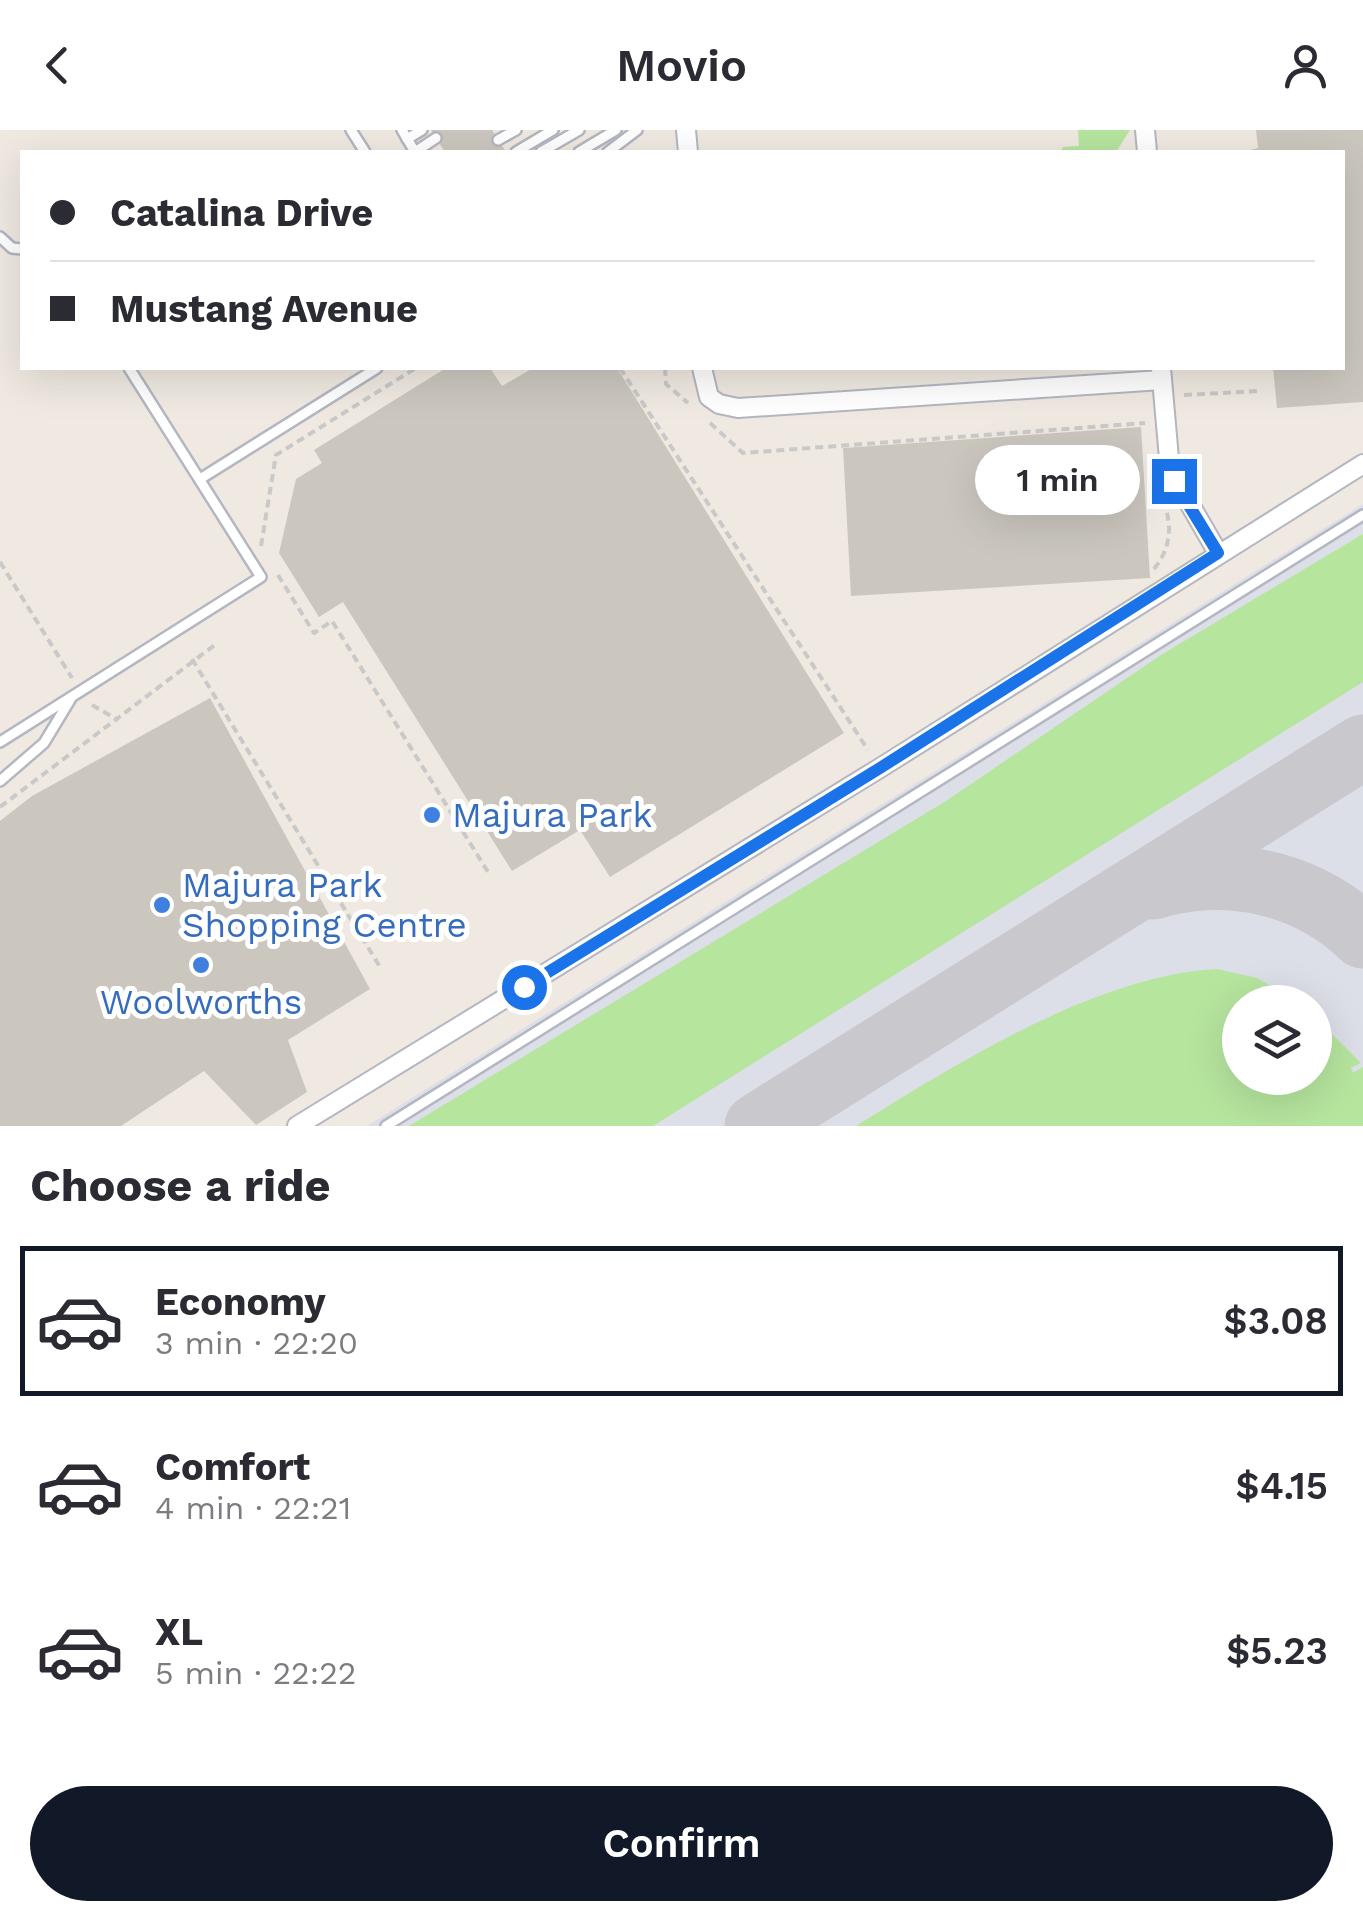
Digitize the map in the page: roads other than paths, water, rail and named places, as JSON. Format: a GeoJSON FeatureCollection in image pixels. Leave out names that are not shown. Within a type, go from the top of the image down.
{"type":"FeatureCollection","features":[{"type":"Feature","properties":{"kind":"street"},"geometry":{"type":"LineString","coordinates":[[702,370],[709,396],[725,407],[738,408],[1161,374],[1170,470],[1218,553]]}},
{"type":"Feature","properties":{"kind":"street"},"geometry":{"type":"LineString","coordinates":[[297,1126],[880,768],[1363,464]]}},
{"type":"Feature","properties":{"kind":"lane"},"geometry":{"type":"LineString","coordinates":[[405,134],[422,130]]}},
{"type":"Feature","properties":{"kind":"lane"},"geometry":{"type":"LineString","coordinates":[[498,140],[516,130]]}},
{"type":"Feature","properties":{"kind":"lane"},"geometry":{"type":"LineString","coordinates":[[519,150],[554,130]]}},
{"type":"Feature","properties":{"kind":"lane"},"geometry":{"type":"LineString","coordinates":[[545,150],[579,130]]}},
{"type":"Feature","properties":{"kind":"lane"},"geometry":{"type":"LineString","coordinates":[[582,150],[616,130]]}},
{"type":"Feature","properties":{"kind":"lane"},"geometry":{"type":"LineString","coordinates":[[611,150],[637,130]]}},
{"type":"Feature","properties":{"kind":"lane"},"geometry":{"type":"LineString","coordinates":[[418,150],[436,138]]}},
{"type":"Feature","properties":{"kind":"lane"},"geometry":{"type":"LineString","coordinates":[[0,742],[261,577],[130,370]]}},
{"type":"Feature","properties":{"kind":"lane"},"geometry":{"type":"LineString","coordinates":[[200,479],[375,370]]}},
{"type":"Feature","properties":{"kind":"lane"},"geometry":{"type":"LineString","coordinates":[[386,1126],[1363,514]]}},
{"type":"Feature","properties":{"kind":"lane"},"geometry":{"type":"LineString","coordinates":[[0,781],[44,744],[76,695]]}},
{"type":"Feature","properties":{"kind":"place","name":"Majura Park"},"geometry":{"type":"Point","coordinates":[432,815]}},
{"type":"Feature","properties":{"kind":"place","name":"Majura Park Shopping Centre"},"geometry":{"type":"Point","coordinates":[162,905]}},
{"type":"Feature","properties":{"kind":"place","name":"Woolworths"},"geometry":{"type":"Point","coordinates":[201,965]}}]}
